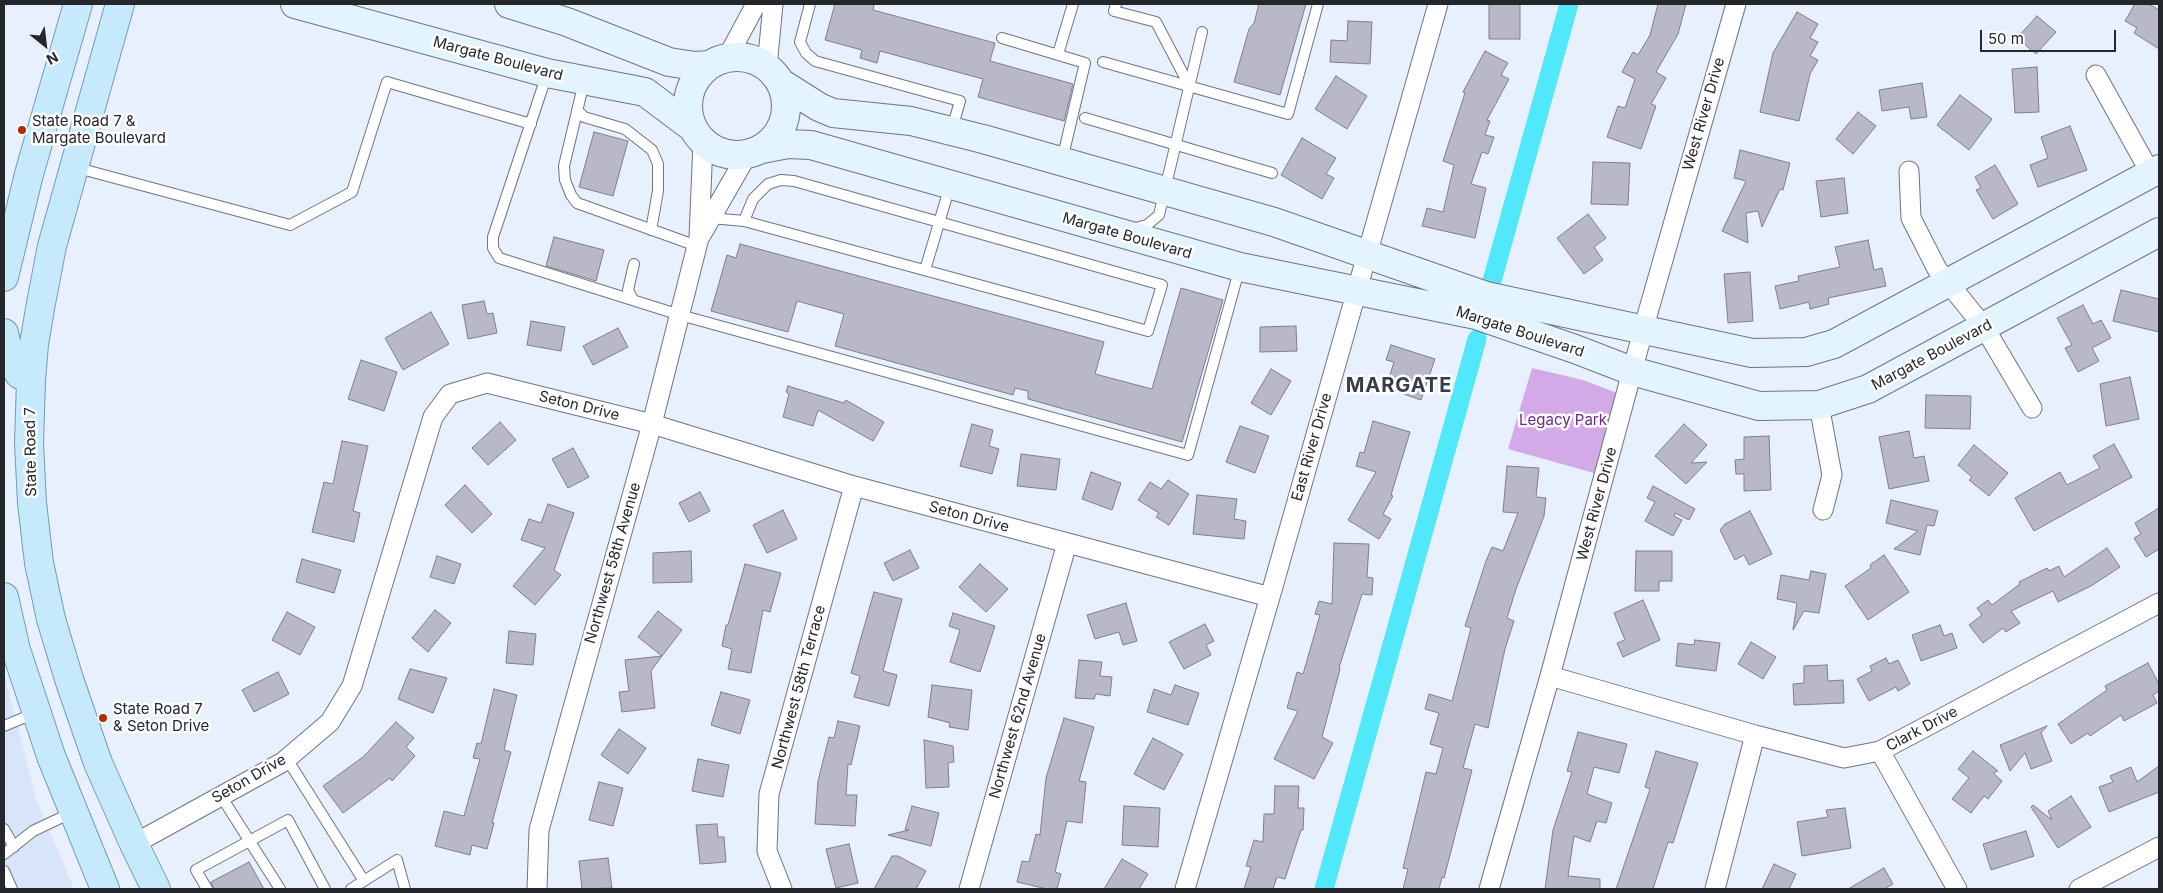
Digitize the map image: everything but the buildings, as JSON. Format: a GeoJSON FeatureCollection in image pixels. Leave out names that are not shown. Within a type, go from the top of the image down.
{"type":"FeatureCollection","features":[{"type":"Feature","properties":{"kind":"main road"},"geometry":{"type":"LineString","coordinates":[[4,277],[29,174],[78,4]]}},
{"type":"Feature","properties":{"kind":"main road","name":"State Road 7"},"geometry":{"type":"LineString","coordinates":[[120,4],[48,266],[34,344],[31,381],[30,443],[32,503],[39,563],[51,619],[87,733],[134,844],[156,889]]}},
{"type":"Feature","properties":{"kind":"main road"},"geometry":{"type":"LineString","coordinates":[[4,333],[9,355],[18,374],[31,381]]}},
{"type":"Feature","properties":{"kind":"main road"},"geometry":{"type":"LineString","coordinates":[[4,597],[7,632],[73,812],[105,889]]}},
{"type":"Feature","properties":{"kind":"street","name":"Margate Boulevard"},"geometry":{"type":"LineString","coordinates":[[294,4],[547,73],[645,92],[698,136]]}},
{"type":"Feature","properties":{"kind":"street"},"geometry":{"type":"LineString","coordinates":[[509,4],[567,22],[669,62],[695,66],[719,61],[741,57],[755,60],[774,75],[786,97],[787,112],[782,127],[774,140],[755,152],[731,156],[716,152],[698,136],[688,117],[689,93],[694,82],[719,61],[756,4]]}},
{"type":"Feature","properties":{"kind":"street"},"geometry":{"type":"LineString","coordinates":[[774,4],[774,75]]}},
{"type":"Feature","properties":{"kind":"street","name":"East River Drive"},"geometry":{"type":"LineString","coordinates":[[1184,889],[1270,597],[1438,4]]}},
{"type":"Feature","properties":{"kind":"street","name":"West River Drive"},"geometry":{"type":"LineString","coordinates":[[1489,889],[1550,676],[1632,371],[1736,4]]}},
{"type":"Feature","properties":{"kind":"street","name":"Margate Boulevard"},"geometry":{"type":"LineString","coordinates":[[774,75],[819,108],[833,113],[911,121],[952,130],[1274,222],[1486,296],[1752,353],[1806,352],[1834,344],[2155,172]]}},
{"type":"Feature","properties":{"kind":"street"},"geometry":{"type":"LineString","coordinates":[[2096,75],[2155,172]]}},
{"type":"Feature","properties":{"kind":"street","name":"Northwest 58th Avenue"},"geometry":{"type":"LineString","coordinates":[[537,889],[538,830],[652,424],[698,242],[698,136]]}},
{"type":"Feature","properties":{"kind":"street","name":"Margate Boulevard"},"geometry":{"type":"LineString","coordinates":[[755,152],[788,144],[811,145],[1240,267],[1476,316],[1575,349],[1632,371],[1759,406],[1818,405],[1868,389],[2159,232]]}},
{"type":"Feature","properties":{"kind":"street","name":"Northwest 58th Avenue"},"geometry":{"type":"LineString","coordinates":[[698,242],[711,218],[755,152]]}},
{"type":"Feature","properties":{"kind":"street"},"geometry":{"type":"LineString","coordinates":[[1909,171],[1911,218],[1937,269],[1984,327],[2032,408]]}},
{"type":"Feature","properties":{"kind":"street","name":"Seton Drive"},"geometry":{"type":"LineString","coordinates":[[134,844],[287,759],[330,722],[352,686],[433,417],[450,394],[487,383],[652,424],[854,486],[1270,597]]}},
{"type":"Feature","properties":{"kind":"street"},"geometry":{"type":"LineString","coordinates":[[1818,405],[1832,475],[1823,510]]}},
{"type":"Feature","properties":{"kind":"street","name":"Northwest 58th Terrace"},"geometry":{"type":"LineString","coordinates":[[782,889],[767,851],[770,794],[854,486]]}},
{"type":"Feature","properties":{"kind":"street","name":"Northwest 62nd Avenue"},"geometry":{"type":"LineString","coordinates":[[969,889],[1067,544]]}},
{"type":"Feature","properties":{"kind":"street","name":"Clark Drive"},"geometry":{"type":"LineString","coordinates":[[1550,676],[1755,735],[1844,758],[1880,751],[2159,603]]}},
{"type":"Feature","properties":{"kind":"street"},"geometry":{"type":"LineString","coordinates":[[1715,889],[1755,735]]}},
{"type":"Feature","properties":{"kind":"street"},"geometry":{"type":"LineString","coordinates":[[1880,751],[1958,889]]}},
{"type":"Feature","properties":{"kind":"street"},"geometry":{"type":"LineString","coordinates":[[2078,889],[2159,847]]}},
{"type":"Feature","properties":{"kind":"lane"},"geometry":{"type":"LineString","coordinates":[[810,4],[800,42],[806,53],[815,61],[960,101],[952,130]]}},
{"type":"Feature","properties":{"kind":"lane"},"geometry":{"type":"LineString","coordinates":[[1058,54],[1073,4]]}},
{"type":"Feature","properties":{"kind":"lane"},"geometry":{"type":"LineString","coordinates":[[1116,4],[1114,11],[1156,22],[1190,87]]}},
{"type":"Feature","properties":{"kind":"lane"},"geometry":{"type":"LineString","coordinates":[[1103,62],[1288,114],[1318,4]]}},
{"type":"Feature","properties":{"kind":"lane"},"geometry":{"type":"LineString","coordinates":[[1114,232],[1139,228],[1153,221],[1159,215],[1202,32]]}},
{"type":"Feature","properties":{"kind":"lane"},"geometry":{"type":"LineString","coordinates":[[1002,38],[1085,63],[1062,161]]}},
{"type":"Feature","properties":{"kind":"lane"},"geometry":{"type":"LineString","coordinates":[[547,73],[494,237],[493,248],[499,258],[680,315],[1188,455],[1240,267]]}},
{"type":"Feature","properties":{"kind":"lane"},"geometry":{"type":"LineString","coordinates":[[585,80],[564,166],[571,195],[577,203],[651,230],[698,242]]}},
{"type":"Feature","properties":{"kind":"lane"},"geometry":{"type":"LineString","coordinates":[[74,166],[290,225],[352,192],[387,82],[531,124]]}},
{"type":"Feature","properties":{"kind":"lane"},"geometry":{"type":"LineString","coordinates":[[577,110],[584,116],[625,129],[652,150],[658,164],[658,191],[651,230]]}},
{"type":"Feature","properties":{"kind":"lane"},"geometry":{"type":"LineString","coordinates":[[1085,118],[1272,173]]}},
{"type":"Feature","properties":{"kind":"lane"},"geometry":{"type":"LineString","coordinates":[[711,218],[744,221],[1148,331],[1162,285],[794,181],[781,180],[768,184],[753,199],[744,221]]}},
{"type":"Feature","properties":{"kind":"lane"},"geometry":{"type":"LineString","coordinates":[[925,270],[950,186]]}},
{"type":"Feature","properties":{"kind":"lane"},"geometry":{"type":"LineString","coordinates":[[633,300],[628,290],[634,264]]}},
{"type":"Feature","properties":{"kind":"lane"},"geometry":{"type":"LineString","coordinates":[[4,726],[36,713]]}},
{"type":"Feature","properties":{"kind":"lane"},"geometry":{"type":"LineString","coordinates":[[287,759],[364,881]]}},
{"type":"Feature","properties":{"kind":"lane"},"geometry":{"type":"LineString","coordinates":[[220,796],[280,889]]}},
{"type":"Feature","properties":{"kind":"lane"},"geometry":{"type":"LineString","coordinates":[[4,854],[33,831],[73,812]]}},
{"type":"Feature","properties":{"kind":"lane"},"geometry":{"type":"LineString","coordinates":[[207,889],[196,870],[288,820],[325,889]]}},
{"type":"Feature","properties":{"kind":"lane"},"geometry":{"type":"LineString","coordinates":[[4,829],[14,847]]}},
{"type":"Feature","properties":{"kind":"lane"},"geometry":{"type":"LineString","coordinates":[[351,889],[397,860],[405,889]]}},
{"type":"Feature","properties":{"kind":"lane"},"geometry":{"type":"LineString","coordinates":[[4,871],[12,889]]}},
{"type":"Feature","properties":{"kind":"shaded area"},"geometry":{"type":"Polygon","coordinates":[[[4,673],[36,799],[74,889],[4,889],[4,673]]]}},
{"type":"Feature","properties":{"kind":"green space","name":"Legacy Park"},"geometry":{"type":"Polygon","coordinates":[[[1532,368],[1583,380],[1617,393],[1594,473],[1508,449],[1532,368]]]}},
{"type":"Feature","properties":{"kind":"waterway"},"geometry":{"type":"LineString","coordinates":[[1492,281],[1569,4]]}},
{"type":"Feature","properties":{"kind":"waterway"},"geometry":{"type":"LineString","coordinates":[[1324,889],[1477,339]]}},
{"type":"Feature","properties":{"kind":"place","name":"State Road 7 & Margate Boulevard"},"geometry":{"type":"Point","coordinates":[22,130]}},
{"type":"Feature","properties":{"kind":"place","name":"State Road 7 & Seton Drive"},"geometry":{"type":"Point","coordinates":[103,718]}},
{"type":"Feature","properties":{"kind":"district","name":"MARGATE"},"geometry":{"type":"Point","coordinates":[1399,386]}}]}
